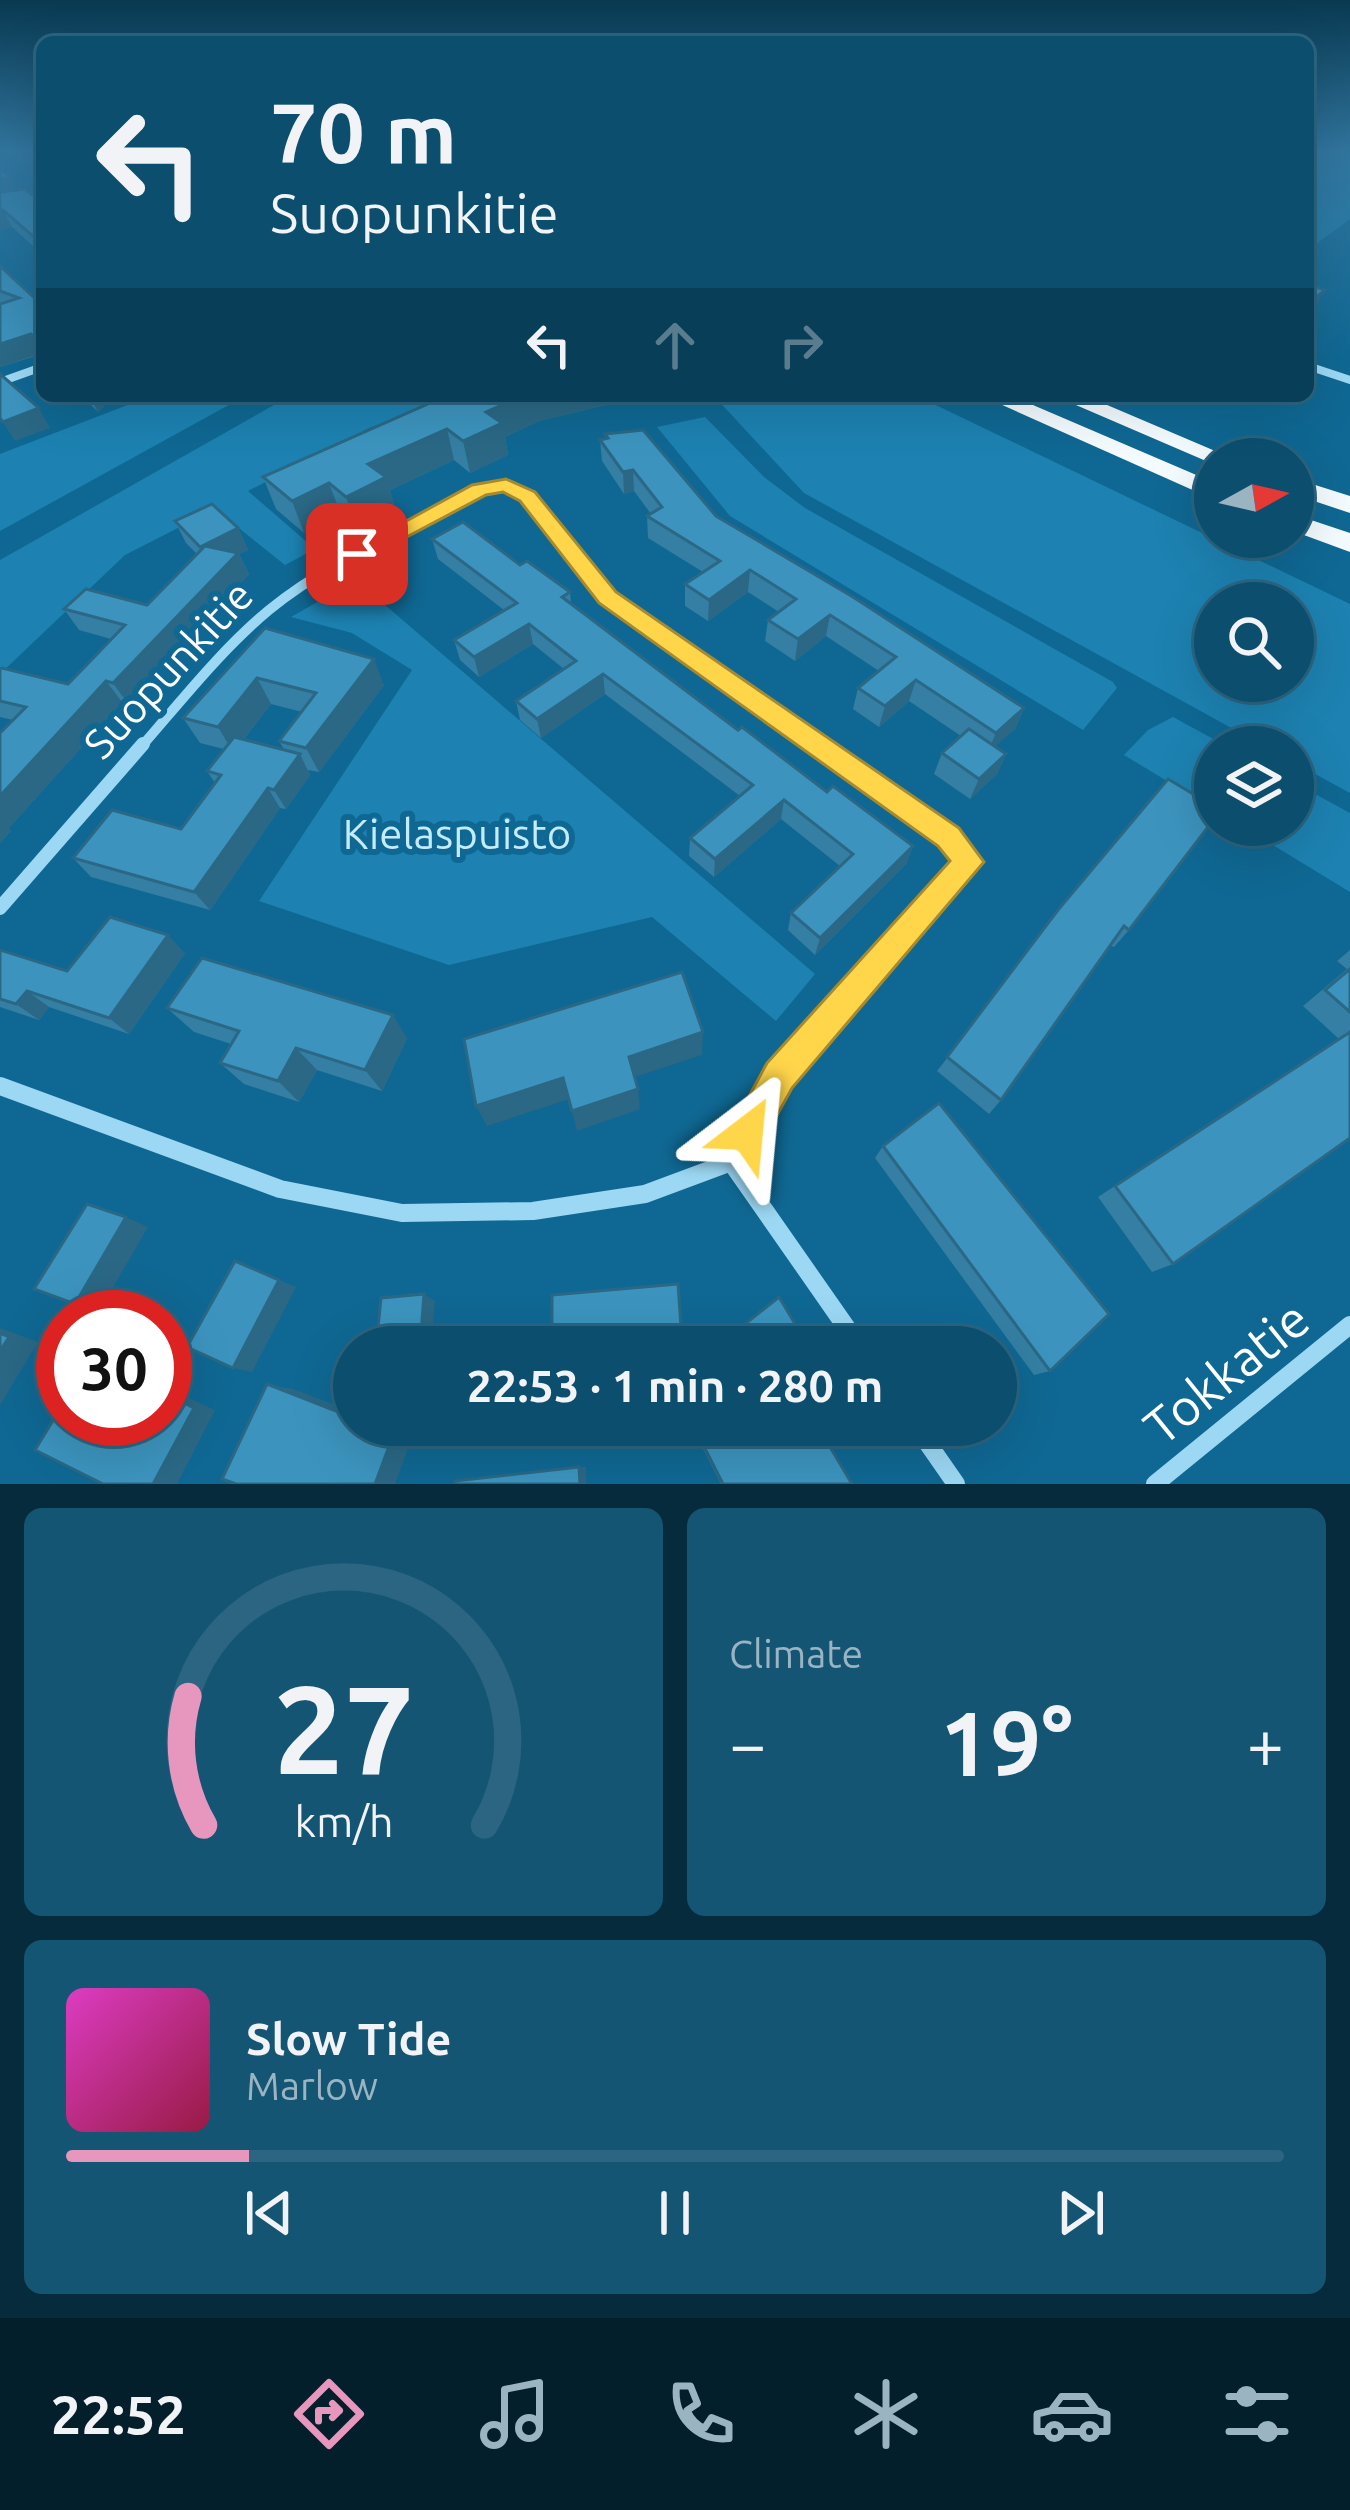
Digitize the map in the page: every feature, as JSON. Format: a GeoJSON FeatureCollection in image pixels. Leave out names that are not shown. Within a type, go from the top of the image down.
{"type":"FeatureCollection","features":[{"type":"Feature","properties":{"kind":"highway"},"geometry":{"type":"LineString","coordinates":[[1007,402],[1194,483]]}},
{"type":"Feature","properties":{"kind":"highway"},"geometry":{"type":"LineString","coordinates":[[1081,402],[1194,448]]}},
{"type":"Feature","properties":{"kind":"highway"},"geometry":{"type":"LineString","coordinates":[[1314,493],[1350,506]]}},
{"type":"Feature","properties":{"kind":"highway"},"geometry":{"type":"LineString","coordinates":[[1314,530],[1350,544]]}},
{"type":"Feature","properties":{"kind":"street"},"geometry":{"type":"LineString","coordinates":[[1314,368],[1350,380]]}},
{"type":"Feature","properties":{"kind":"street"},"geometry":{"type":"LineString","coordinates":[[0,382],[36,369]]}},
{"type":"Feature","properties":{"kind":"street","name":"Suopunkitie"},"geometry":{"type":"LineString","coordinates":[[0,908],[224,651],[269,610],[316,575],[480,490],[506,485],[528,496],[608,598],[949,837],[969,862],[780,1076],[731,1162]]}},
{"type":"Feature","properties":{"kind":"street"},"geometry":{"type":"LineString","coordinates":[[0,1086],[280,1189],[402,1213],[532,1211],[600,1201],[645,1194],[731,1162],[845,1326]]}},
{"type":"Feature","properties":{"kind":"street","name":"Tokkatie"},"geometry":{"type":"LineString","coordinates":[[1155,1484],[1350,1325]]}},
{"type":"Feature","properties":{"kind":"street"},"geometry":{"type":"LineString","coordinates":[[930,1446],[956,1484]]}},
{"type":"Feature","properties":{"kind":"green space"},"geometry":{"type":"Polygon","coordinates":[[[1314,222],[1346,222],[1314,246],[1314,222]]]}},
{"type":"Feature","properties":{"kind":"green space"},"geometry":{"type":"Polygon","coordinates":[[[135,402],[234,402],[0,531],[0,454],[135,402]]]}},
{"type":"Feature","properties":{"kind":"green space"},"geometry":{"type":"Polygon","coordinates":[[[279,402],[439,402],[369,428],[248,491],[315,549],[285,565],[215,509],[125,555],[0,674],[0,560],[279,402]]]}},
{"type":"Feature","properties":{"kind":"green space"},"geometry":{"type":"Polygon","coordinates":[[[720,402],[929,402],[1194,529],[1194,558],[1254,558],[1304,582],[1194,582],[1194,702],[1314,702],[1314,587],[1350,604],[1350,793],[1314,773],[1314,726],[1228,726],[804,493],[720,402]]]}},
{"type":"Feature","properties":{"kind":"green space"},"geometry":{"type":"Polygon","coordinates":[[[705,417],[764,477],[805,508],[1117,688],[1083,730],[730,516],[657,427],[705,417]]]}},
{"type":"Feature","properties":{"kind":"green space","name":"Kielaspuisto"},"geometry":{"type":"Polygon","coordinates":[[[356,580],[815,974],[776,1021],[652,917],[449,965],[259,901],[412,670],[352,633],[291,617],[356,580]]]}},
{"type":"Feature","properties":{"kind":"green space"},"geometry":{"type":"Polygon","coordinates":[[[1173,717],[1194,728],[1194,797],[1124,755],[1148,730],[1173,717]]]}},
{"type":"Feature","properties":{"kind":"green space"},"geometry":{"type":"Polygon","coordinates":[[[1314,793],[1350,813],[1350,892],[1274,846],[1314,846],[1314,793]]]}},
{"type":"Feature","properties":{"kind":"building"},"geometry":{"type":"Polygon","coordinates":[[[17,222],[36,222],[36,239],[17,222]]]}},
{"type":"Feature","properties":{"kind":"building"},"geometry":{"type":"Polygon","coordinates":[[[0,266],[36,299],[36,339],[31,334],[0,344],[0,304],[19,298],[0,291],[0,266]]]}},
{"type":"Feature","properties":{"kind":"building"},"geometry":{"type":"Polygon","coordinates":[[[0,374],[39,408],[3,422],[0,374]]]}},
{"type":"Feature","properties":{"kind":"building"},"geometry":{"type":"Polygon","coordinates":[[[432,402],[508,402],[486,412],[502,423],[463,441],[447,429],[368,464],[386,477],[346,497],[329,483],[292,501],[263,477],[432,402]]]}},
{"type":"Feature","properties":{"kind":"building"},"geometry":{"type":"Polygon","coordinates":[[[643,430],[716,516],[853,597],[1024,708],[996,733],[916,680],[885,706],[858,688],[896,657],[830,615],[798,639],[768,620],[796,599],[750,570],[709,600],[685,584],[720,561],[647,516],[662,507],[633,470],[623,472],[600,440],[608,438],[605,434],[643,430]]]}},
{"type":"Feature","properties":{"kind":"building"},"geometry":{"type":"Polygon","coordinates":[[[212,504],[238,528],[200,547],[175,521],[212,504]]]}},
{"type":"Feature","properties":{"kind":"building"},"geometry":{"type":"Polygon","coordinates":[[[463,522],[520,565],[527,561],[570,592],[562,597],[738,730],[742,727],[827,792],[833,786],[913,846],[820,938],[791,913],[853,854],[784,800],[715,859],[690,838],[753,785],[603,674],[537,719],[516,701],[576,661],[529,624],[474,657],[454,640],[517,603],[432,539],[463,522]]]}},
{"type":"Feature","properties":{"kind":"building"},"geometry":{"type":"Polygon","coordinates":[[[205,546],[238,553],[113,683],[106,681],[0,796],[0,733],[26,707],[0,701],[0,669],[68,684],[125,625],[64,609],[86,589],[147,605],[205,546]]]}},
{"type":"Feature","properties":{"kind":"building"},"geometry":{"type":"Polygon","coordinates":[[[265,628],[374,659],[306,748],[279,741],[316,693],[257,678],[218,727],[183,718],[265,628]]]}},
{"type":"Feature","properties":{"kind":"building"},"geometry":{"type":"Polygon","coordinates":[[[969,729],[1006,754],[979,779],[942,753],[969,729]]]}},
{"type":"Feature","properties":{"kind":"building"},"geometry":{"type":"Polygon","coordinates":[[[234,737],[300,754],[274,790],[268,788],[194,892],[73,858],[112,810],[181,829],[221,775],[207,771],[234,737]]]}},
{"type":"Feature","properties":{"kind":"building"},"geometry":{"type":"Polygon","coordinates":[[[1168,779],[1194,794],[1194,845],[1129,930],[1124,926],[1001,1100],[947,1057],[1058,910],[1168,779]]]}},
{"type":"Feature","properties":{"kind":"building"},"geometry":{"type":"Polygon","coordinates":[[[110,917],[168,935],[109,1018],[27,991],[16,1004],[0,999],[0,950],[67,971],[110,917]]]}},
{"type":"Feature","properties":{"kind":"building"},"geometry":{"type":"Polygon","coordinates":[[[202,958],[393,1015],[365,1070],[296,1048],[278,1081],[220,1063],[239,1031],[167,1008],[202,958]]]}},
{"type":"Feature","properties":{"kind":"building"},"geometry":{"type":"Polygon","coordinates":[[[1350,969],[1350,1012],[1325,990],[1350,969]]]}},
{"type":"Feature","properties":{"kind":"building"},"geometry":{"type":"Polygon","coordinates":[[[682,972],[703,1032],[629,1057],[638,1089],[572,1111],[563,1078],[476,1106],[464,1039],[682,972]]]}},
{"type":"Feature","properties":{"kind":"building"},"geometry":{"type":"Polygon","coordinates":[[[1350,1032],[1350,1138],[1173,1264],[1115,1186],[1350,1032]]]}},
{"type":"Feature","properties":{"kind":"building"},"geometry":{"type":"Polygon","coordinates":[[[939,1103],[1109,1314],[1050,1371],[883,1146],[939,1103]]]}},
{"type":"Feature","properties":{"kind":"building"},"geometry":{"type":"Polygon","coordinates":[[[87,1204],[126,1217],[83,1290],[34,1289],[87,1204]]]}},
{"type":"Feature","properties":{"kind":"building"},"geometry":{"type":"Polygon","coordinates":[[[235,1261],[279,1280],[233,1368],[192,1349],[192,1338],[235,1261]]]}},
{"type":"Feature","properties":{"kind":"building"},"geometry":{"type":"Polygon","coordinates":[[[678,1284],[681,1326],[552,1326],[552,1295],[678,1284]]]}},
{"type":"Feature","properties":{"kind":"building"},"geometry":{"type":"Polygon","coordinates":[[[424,1294],[422,1326],[378,1326],[381,1298],[424,1294]]]}},
{"type":"Feature","properties":{"kind":"building"},"geometry":{"type":"Polygon","coordinates":[[[779,1297],[796,1326],[743,1326],[779,1297]]]}},
{"type":"Feature","properties":{"kind":"building"},"geometry":{"type":"Polygon","coordinates":[[[267,1384],[333,1410],[333,1446],[389,1446],[375,1484],[236,1484],[222,1479],[267,1384]]]}},
{"type":"Feature","properties":{"kind":"building"},"geometry":{"type":"Polygon","coordinates":[[[37,1446],[174,1446],[153,1484],[103,1484],[35,1450],[37,1446]]]}},
{"type":"Feature","properties":{"kind":"building"},"geometry":{"type":"Polygon","coordinates":[[[704,1446],[829,1446],[852,1484],[723,1484],[704,1446]]]}},
{"type":"Feature","properties":{"kind":"building"},"geometry":{"type":"Polygon","coordinates":[[[579,1467],[580,1484],[455,1484],[455,1481],[579,1467]]]}},
{"type":"Feature","properties":{"kind":"route"},"geometry":{"type":"LineString","coordinates":[[357,554],[480,490],[506,485],[528,496],[608,598],[949,837],[969,862],[780,1076],[747,1133]]}}]}
